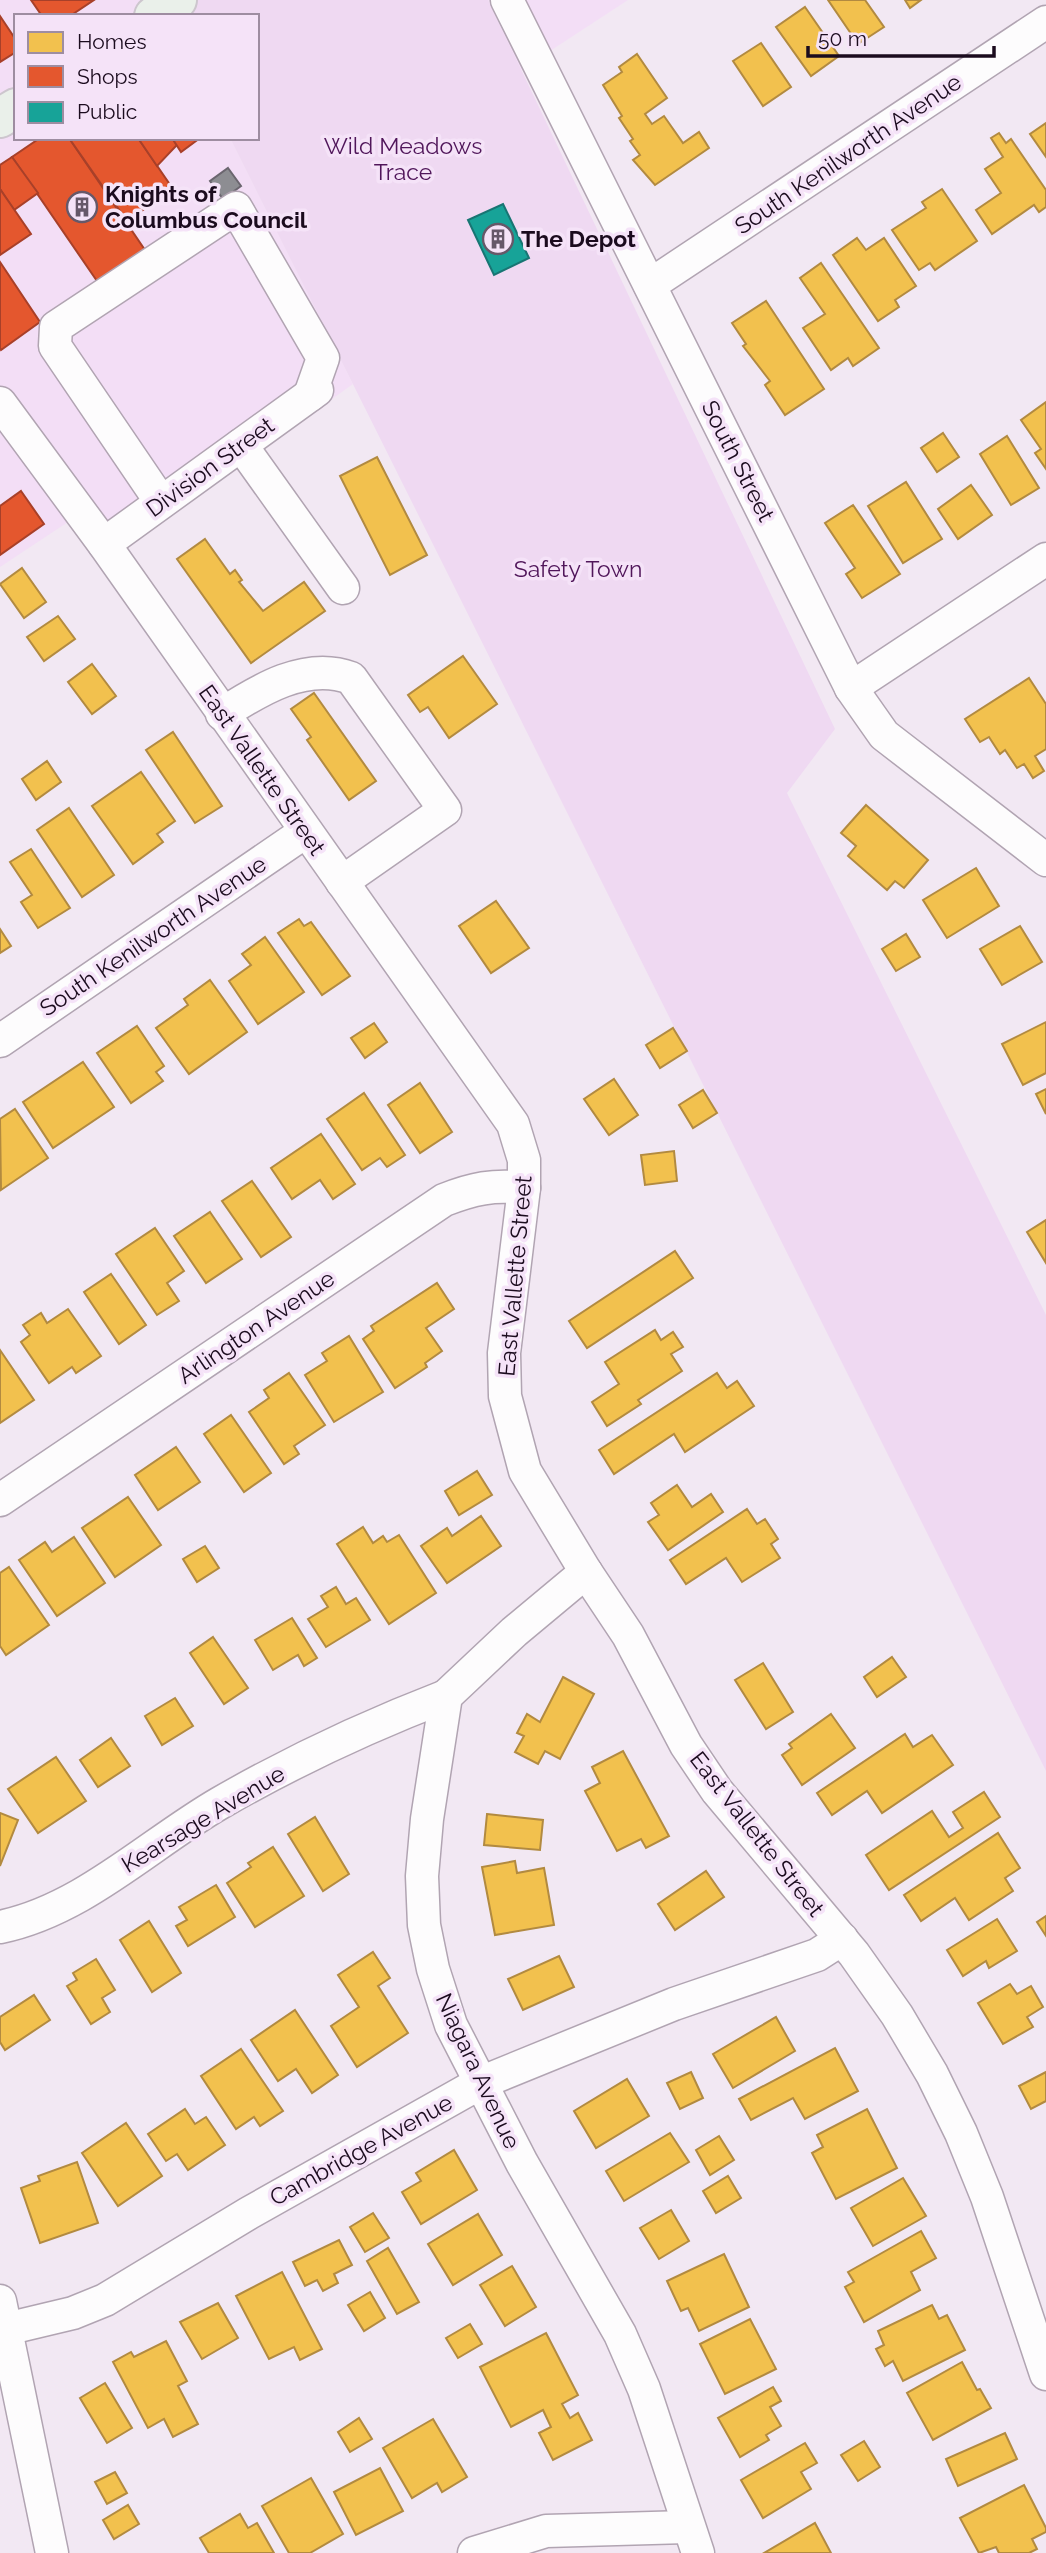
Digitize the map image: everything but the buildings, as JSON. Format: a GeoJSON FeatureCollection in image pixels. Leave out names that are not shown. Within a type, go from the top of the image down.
{"type":"FeatureCollection","features":[{"type":"Feature","properties":{"kind":"main road"},"geometry":{"type":"LineString","coordinates":[[157,14],[177,0]]}},
{"type":"Feature","properties":{"kind":"street","name":"South Street"},"geometry":{"type":"LineString","coordinates":[[507,0],[852,688],[884,735],[1046,860]]}},
{"type":"Feature","properties":{"kind":"street","name":"South Kenilworth Avenue"},"geometry":{"type":"LineString","coordinates":[[650,285],[1046,22]]}},
{"type":"Feature","properties":{"kind":"street","name":"Division Street"},"geometry":{"type":"LineString","coordinates":[[104,544],[314,392],[323,358],[236,208],[56,327],[55,346],[161,502]]}},
{"type":"Feature","properties":{"kind":"street","name":"East Vallette Street"},"geometry":{"type":"LineString","coordinates":[[0,403],[104,544],[513,1124],[524,1160],[524,1188],[504,1353],[505,1396],[525,1471],[628,1635],[686,1745],[717,1791],[842,1939],[897,2015],[961,2133],[987,2197],[1046,2374]]}},
{"type":"Feature","properties":{"kind":"street"},"geometry":{"type":"LineString","coordinates":[[241,445],[343,588]]}},
{"type":"Feature","properties":{"kind":"street"},"geometry":{"type":"LineString","coordinates":[[852,688],[1046,559]]}},
{"type":"Feature","properties":{"kind":"street"},"geometry":{"type":"LineString","coordinates":[[222,714],[278,682],[327,674],[351,678],[446,810],[342,882]]}},
{"type":"Feature","properties":{"kind":"street","name":"South Kenilworth Avenue"},"geometry":{"type":"LineString","coordinates":[[0,1041],[305,832]]}},
{"type":"Feature","properties":{"kind":"street","name":"Arlington Avenue"},"geometry":{"type":"LineString","coordinates":[[0,1500],[444,1200],[472,1189],[500,1185],[524,1188]]}},
{"type":"Feature","properties":{"kind":"street"},"geometry":{"type":"LineString","coordinates":[[446,1696],[514,1632],[586,1572]]}},
{"type":"Feature","properties":{"kind":"street","name":"Kearsage Avenue"},"geometry":{"type":"LineString","coordinates":[[0,1927],[26,1922],[86,1891],[219,1804],[349,1735],[446,1696]]}},
{"type":"Feature","properties":{"kind":"street","name":"Niagara Avenue"},"geometry":{"type":"LineString","coordinates":[[446,1696],[427,1819],[422,1875],[424,1925],[443,2004],[480,2083],[561,2235],[620,2334],[666,2449],[692,2540]]}},
{"type":"Feature","properties":{"kind":"street","name":"Cambridge Avenue"},"geometry":{"type":"LineString","coordinates":[[3,2315],[73,2313],[106,2300],[249,2213],[480,2083],[674,2004],[817,1955],[842,1939]]}},
{"type":"Feature","properties":{"kind":"street"},"geometry":{"type":"LineString","coordinates":[[3,2315],[52,2553]]}},
{"type":"Feature","properties":{"kind":"street"},"geometry":{"type":"LineString","coordinates":[[474,2553],[546,2531],[692,2540]]}},
{"type":"Feature","properties":{"kind":"shaded area"},"geometry":{"type":"Polygon","coordinates":[[[0,0],[161,0],[168,14],[14,14],[14,140],[231,140],[353,384],[116,554],[0,392],[0,0]]]}},
{"type":"Feature","properties":{"kind":"shaded area"},"geometry":{"type":"Polygon","coordinates":[[[488,0],[628,0],[521,70],[488,0]]]}},
{"type":"Feature","properties":{"kind":"shaded area"},"geometry":{"type":"Polygon","coordinates":[[[0,429],[68,522],[0,567],[0,429]]]}},
{"type":"Feature","properties":{"kind":"green space","name":"Wild Meadows Trace"},"geometry":{"type":"Polygon","coordinates":[[[161,0],[488,0],[835,729],[787,793],[1046,1315],[1046,1771],[231,140],[259,140],[259,14],[168,14],[161,0]]]}},
{"type":"Feature","properties":{"kind":"place","name":"Knights of Columbus Council"},"geometry":{"type":"Point","coordinates":[82,207]}},
{"type":"Feature","properties":{"kind":"place","name":"The Depot"},"geometry":{"type":"Point","coordinates":[498,239]}},
{"type":"Feature","properties":{"kind":"park label","name":"Safety Town"},"geometry":{"type":"Point","coordinates":[578,569]}}]}
